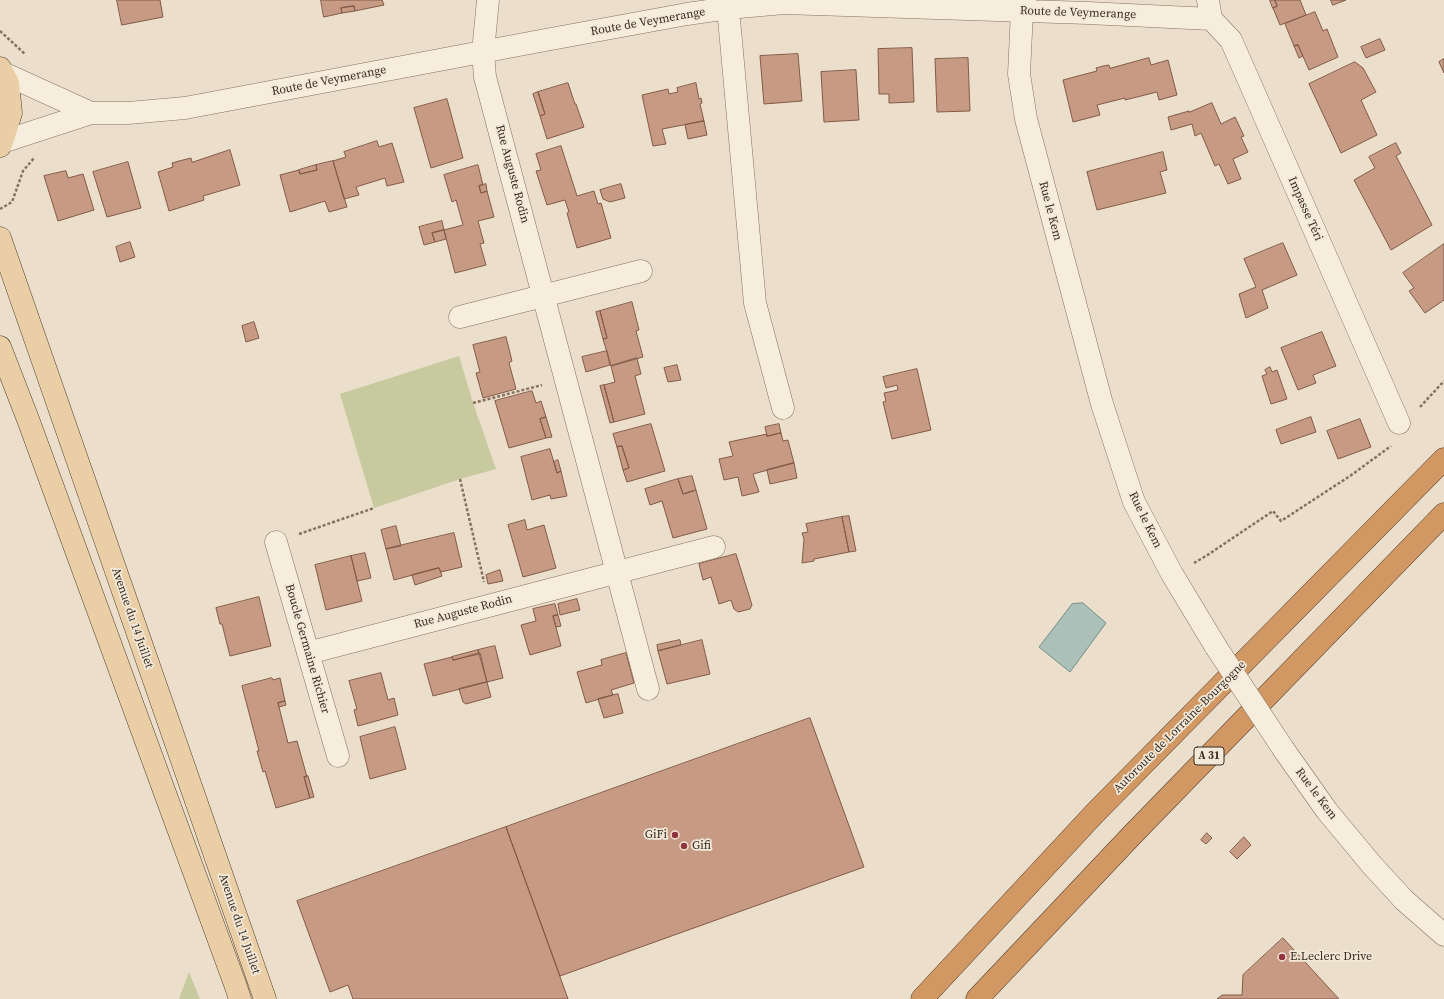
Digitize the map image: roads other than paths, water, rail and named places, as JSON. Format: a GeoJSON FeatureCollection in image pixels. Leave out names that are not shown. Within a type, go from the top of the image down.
{"type":"FeatureCollection","features":[{"type":"Feature","properties":{"kind":"highway","name":"Autoroute de Lorraine-Bourgogne"},"geometry":{"type":"LineString","coordinates":[[922,999],[1094,814],[1444,459]]}},
{"type":"Feature","properties":{"kind":"highway","name":"A 31"},"geometry":{"type":"LineString","coordinates":[[977,999],[1133,834],[1444,514]]}},
{"type":"Feature","properties":{"kind":"main road"},"geometry":{"type":"LineString","coordinates":[[1,70],[8,83],[11,113],[1,144]]}},
{"type":"Feature","properties":{"kind":"main road","name":"Avenue du 14 Juillet"},"geometry":{"type":"LineString","coordinates":[[0,238],[265,999]]}},
{"type":"Feature","properties":{"kind":"main road","name":"Avenue du 14 Juillet"},"geometry":{"type":"LineString","coordinates":[[0,347],[43,460],[240,999]]}},
{"type":"Feature","properties":{"kind":"street","name":"Rue Auguste Rodin"},"geometry":{"type":"LineString","coordinates":[[488,0],[483,52],[485,76],[648,689]]}},
{"type":"Feature","properties":{"kind":"street","name":"Route de Veymerange"},"geometry":{"type":"LineString","coordinates":[[1,144],[91,113],[128,113],[185,108],[687,14],[728,8],[784,3],[1209,10]]}},
{"type":"Feature","properties":{"kind":"street","name":"Rue le Kem"},"geometry":{"type":"LineString","coordinates":[[1024,6],[1019,74],[1026,119],[1100,396],[1134,502],[1172,574],[1216,647],[1284,750],[1327,811],[1404,900],[1444,935]]}},
{"type":"Feature","properties":{"kind":"street"},"geometry":{"type":"LineString","coordinates":[[728,8],[755,303],[783,408]]}},
{"type":"Feature","properties":{"kind":"street","name":"Impasse Téri"},"geometry":{"type":"LineString","coordinates":[[1209,10],[1231,40],[1399,423]]}},
{"type":"Feature","properties":{"kind":"street","name":"Route de Veymerange"},"geometry":{"type":"LineString","coordinates":[[1,70],[91,113]]}},
{"type":"Feature","properties":{"kind":"street"},"geometry":{"type":"LineString","coordinates":[[460,317],[641,271]]}},
{"type":"Feature","properties":{"kind":"street","name":"Boucle Germaine Richier"},"geometry":{"type":"LineString","coordinates":[[276,542],[338,756]]}},
{"type":"Feature","properties":{"kind":"street","name":"Rue Auguste Rodin"},"geometry":{"type":"LineString","coordinates":[[308,653],[714,547]]}},
{"type":"Feature","properties":{"kind":"water"},"geometry":{"type":"Polygon","coordinates":[[[1083,603],[1106,623],[1070,672],[1039,647],[1072,604],[1083,603]]]}},
{"type":"Feature","properties":{"kind":"place","name":"GiFi"},"geometry":{"type":"Point","coordinates":[675,835]}},
{"type":"Feature","properties":{"kind":"place","name":"Gifi"},"geometry":{"type":"Point","coordinates":[684,846]}},
{"type":"Feature","properties":{"kind":"place","name":"E.Leclerc Drive"},"geometry":{"type":"Point","coordinates":[1282,957]}}]}
